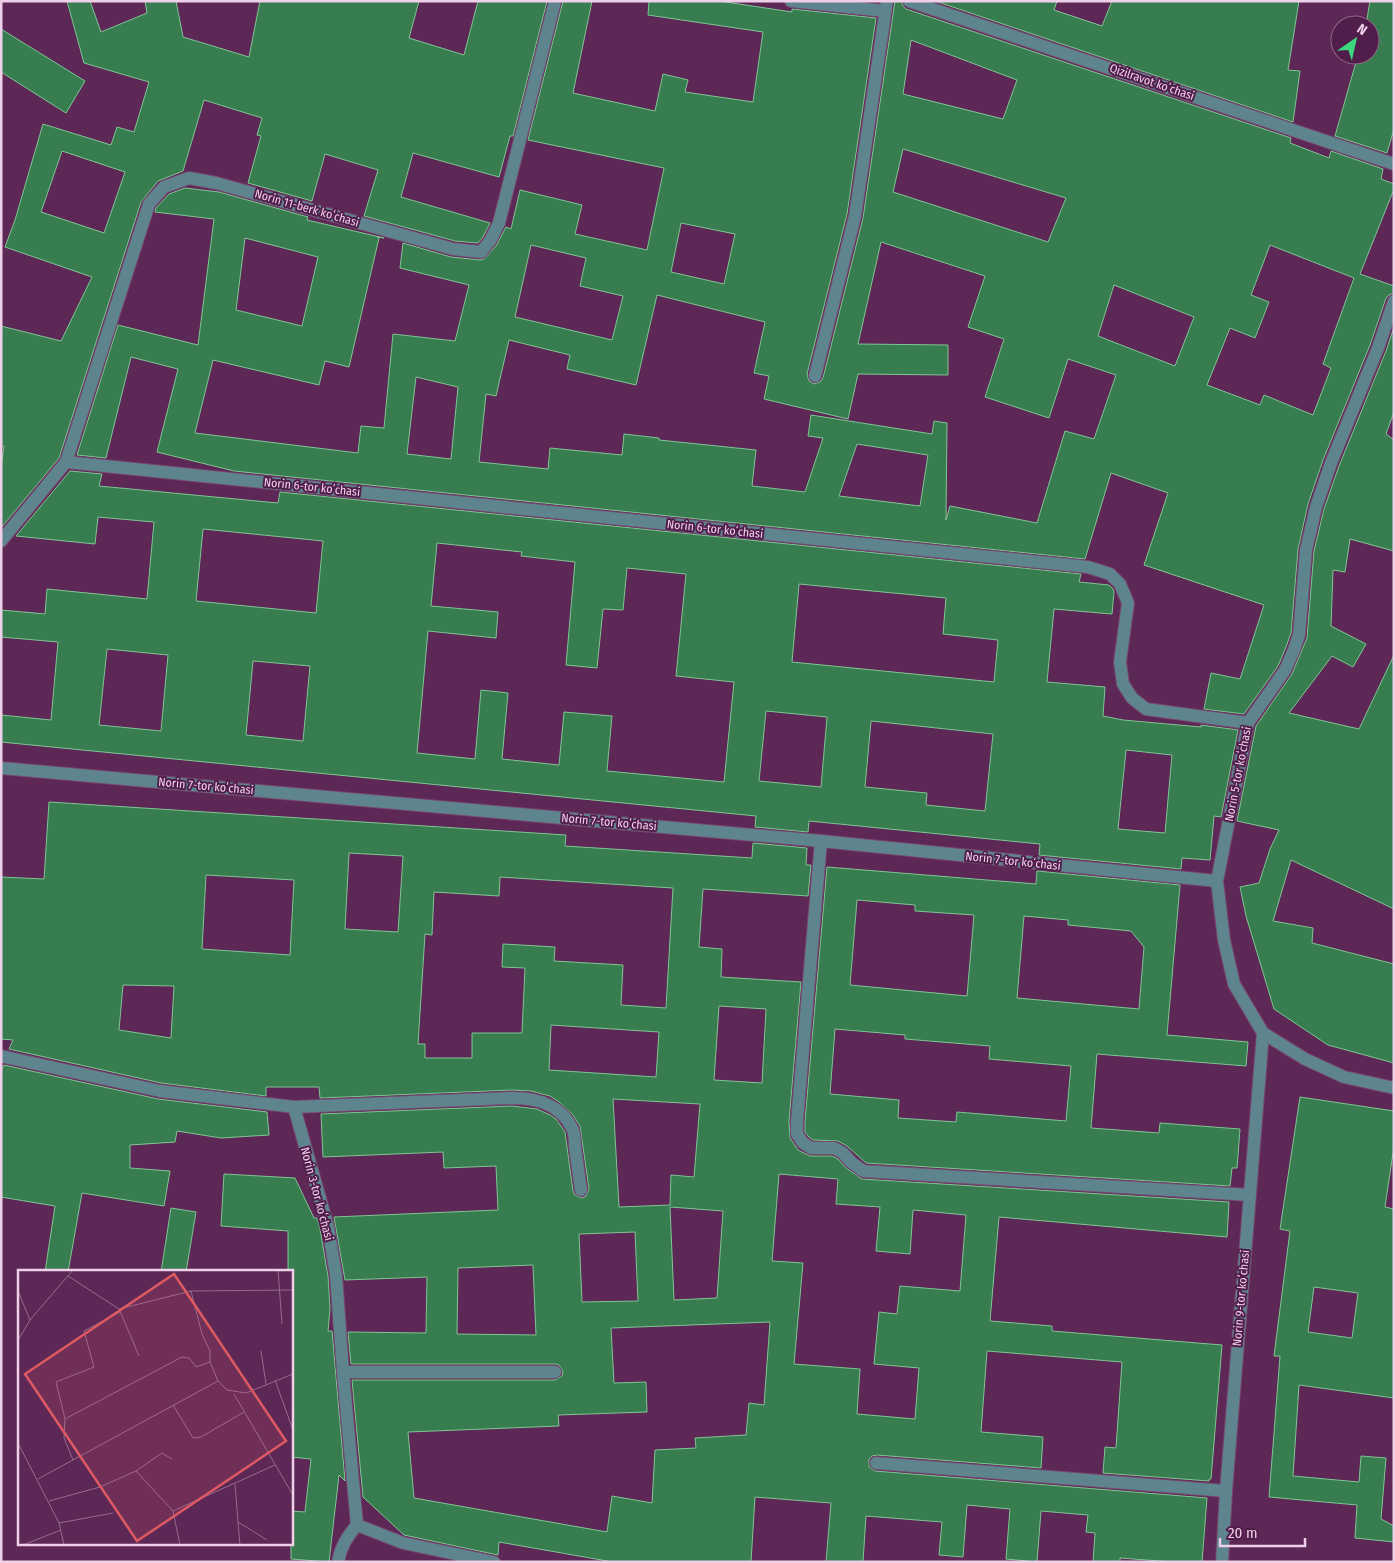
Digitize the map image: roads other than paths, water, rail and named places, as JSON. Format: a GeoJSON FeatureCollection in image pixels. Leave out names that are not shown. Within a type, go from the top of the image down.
{"type":"FeatureCollection","features":[{"type":"Feature","properties":{"kind":"street","name":"Norin 11-berk koʻchasi"},"geometry":{"type":"LineString","coordinates":[[66,462],[149,204],[164,187],[189,178],[216,183],[453,250],[481,252],[499,223],[555,1]]}},
{"type":"Feature","properties":{"kind":"street"},"geometry":{"type":"LineString","coordinates":[[791,1],[886,6],[855,216],[815,376]]}},
{"type":"Feature","properties":{"kind":"street","name":"Qizilravot koʻchasi"},"geometry":{"type":"LineString","coordinates":[[909,1],[1394,164]]}},
{"type":"Feature","properties":{"kind":"street","name":"Norin 5-tor koʻchasi"},"geometry":{"type":"LineString","coordinates":[[1394,301],[1378,348],[1331,463],[1316,507],[1306,550],[1299,634],[1294,650],[1285,670],[1248,723],[1217,881],[1224,940],[1234,984],[1263,1034],[1305,1059],[1344,1077],[1394,1088]]}},
{"type":"Feature","properties":{"kind":"street"},"geometry":{"type":"LineString","coordinates":[[1,541],[66,462]]}},
{"type":"Feature","properties":{"kind":"street","name":"Norin 6-tor koʻchasi"},"geometry":{"type":"LineString","coordinates":[[66,462],[1088,568],[1110,574],[1120,584],[1128,603],[1120,662],[1123,684],[1132,698],[1146,709],[1248,723]]}},
{"type":"Feature","properties":{"kind":"street","name":"Norin 7-tor koʻchasi"},"geometry":{"type":"LineString","coordinates":[[1,768],[821,841],[1217,881]]}},
{"type":"Feature","properties":{"kind":"street"},"geometry":{"type":"LineString","coordinates":[[821,841],[797,1120],[797,1134],[803,1143],[811,1148],[834,1148],[863,1170],[1250,1195]]}},
{"type":"Feature","properties":{"kind":"street","name":"Norin 9-tor koʻchasi"},"geometry":{"type":"LineString","coordinates":[[1222,1562],[1226,1491],[1263,1034]]}},
{"type":"Feature","properties":{"kind":"street"},"geometry":{"type":"LineString","coordinates":[[1,1056],[160,1091],[294,1107],[512,1098],[528,1098],[541,1101],[562,1113],[573,1129],[581,1190]]}},
{"type":"Feature","properties":{"kind":"street","name":"Norin 3-tor koʻchasi"},"geometry":{"type":"LineString","coordinates":[[294,1107],[328,1227],[336,1275],[342,1372],[357,1525]]}},
{"type":"Feature","properties":{"kind":"street"},"geometry":{"type":"LineString","coordinates":[[342,1372],[555,1372]]}},
{"type":"Feature","properties":{"kind":"street"},"geometry":{"type":"LineString","coordinates":[[876,1463],[1226,1491]]}},
{"type":"Feature","properties":{"kind":"street"},"geometry":{"type":"LineString","coordinates":[[338,1562],[340,1551],[346,1538],[357,1525],[403,1543],[494,1562]]}}]}
